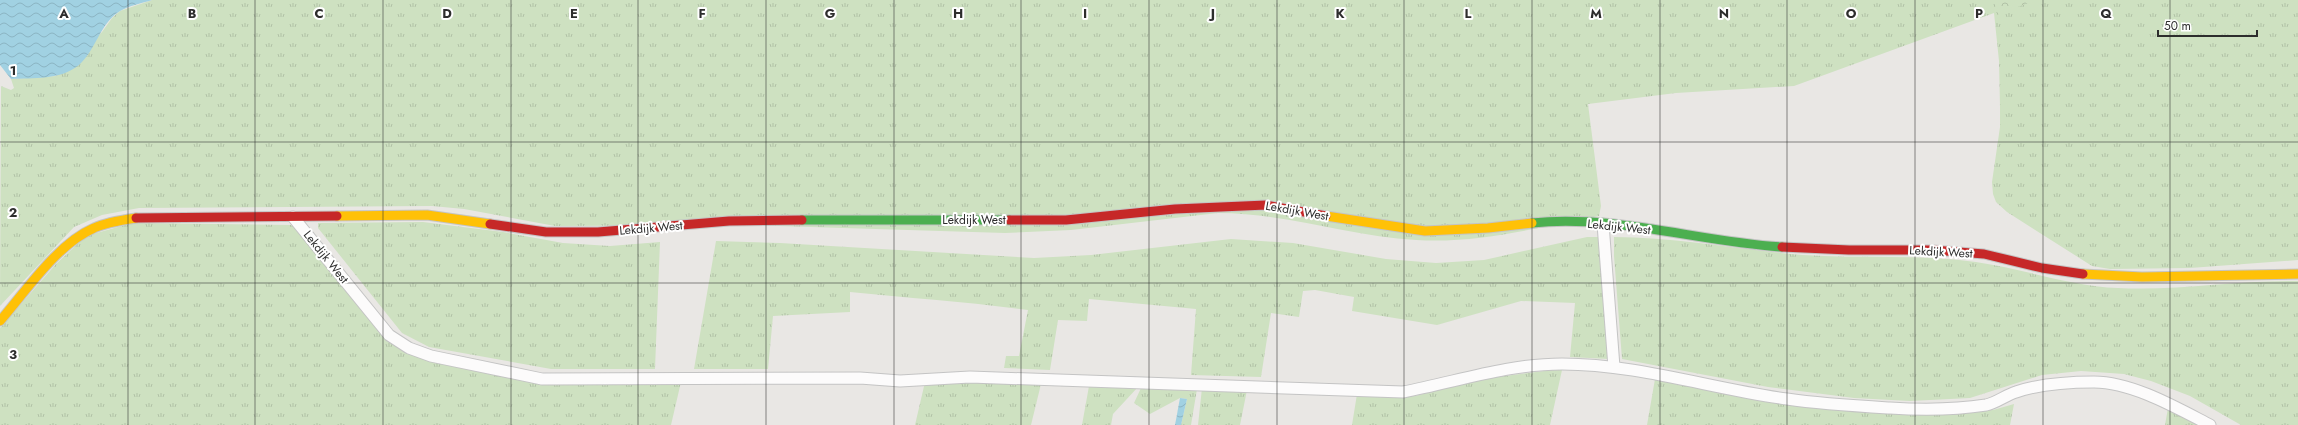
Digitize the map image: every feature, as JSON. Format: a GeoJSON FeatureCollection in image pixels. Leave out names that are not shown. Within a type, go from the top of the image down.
{"type":"FeatureCollection","features":[{"type":"Feature","properties":{"kind":"street","name":"Lekdijk West"},"geometry":{"type":"LineString","coordinates":[[0,320],[55,259],[71,244],[92,229],[109,222],[147,217],[427,215],[546,232],[598,232],[736,221],[881,219],[1066,220],[1176,209],[1266,205],[1368,224],[1425,231],[1488,228],[1551,221],[1603,224],[1771,246],[1849,250],[1933,250],[1984,254],[2042,268],[2095,276],[2142,277],[2298,274]]}},
{"type":"Feature","properties":{"kind":"street","name":"Lekdijk West"},"geometry":{"type":"LineString","coordinates":[[293,217],[389,335],[409,348],[431,356],[542,379],[845,378],[900,381],[970,377],[1403,392],[1430,387],[1481,373],[1561,364],[1614,368],[1787,399],[1892,408],[1948,409],[1988,404],[2016,392],[2049,386],[2096,382],[2137,390],[2174,406],[2210,425]]}},
{"type":"Feature","properties":{"kind":"street"},"geometry":{"type":"LineString","coordinates":[[1603,224],[1614,368]]}},
{"type":"Feature","properties":{"kind":"green space"},"geometry":{"type":"Polygon","coordinates":[[[152,0],[2298,0],[2298,260],[2190,268],[2110,269],[2092,266],[2007,212],[1996,202],[1993,194],[1992,182],[2000,127],[1999,61],[1994,13],[1794,86],[1676,93],[1588,104],[1601,206],[1599,216],[1508,234],[1439,241],[1416,240],[1366,234],[1293,220],[1243,214],[1218,213],[1071,230],[1005,233],[742,225],[555,226],[464,209],[432,206],[139,208],[102,215],[74,227],[0,306],[1,86],[11,90],[14,88],[11,79],[56,76],[102,32],[112,18],[120,11],[152,0]]]}},
{"type":"Feature","properties":{"kind":"green space"},"geometry":{"type":"Polygon","coordinates":[[[1994,0],[2036,0],[1997,15],[1994,0]]]}},
{"type":"Feature","properties":{"kind":"green space"},"geometry":{"type":"Polygon","coordinates":[[[423,222],[503,232],[563,243],[610,246],[660,242],[655,369],[551,369],[429,347],[402,333],[318,228],[318,223],[423,222]]]}},
{"type":"Feature","properties":{"kind":"green space"},"geometry":{"type":"Polygon","coordinates":[[[132,223],[291,225],[299,231],[392,340],[537,381],[681,382],[671,425],[0,425],[0,328],[56,264],[86,236],[132,223]]]}},
{"type":"Feature","properties":{"kind":"green space"},"geometry":{"type":"Polygon","coordinates":[[[1587,237],[1601,237],[1609,359],[1570,357],[1575,303],[1521,301],[1437,325],[1352,311],[1354,297],[1315,290],[1303,291],[1299,317],[1271,313],[1261,377],[1191,375],[1196,309],[1089,299],[1087,321],[1058,320],[1050,370],[1004,368],[1006,356],[1019,356],[1028,310],[961,302],[850,292],[850,312],[773,316],[768,369],[694,369],[716,241],[780,243],[1034,258],[1091,255],[1231,239],[1293,243],[1386,259],[1436,263],[1484,260],[1587,237]]]}},
{"type":"Feature","properties":{"kind":"green space"},"geometry":{"type":"Polygon","coordinates":[[[1614,237],[1685,241],[1803,255],[1846,257],[1911,257],[1976,262],[2100,287],[2140,289],[2253,282],[2298,281],[2298,425],[2241,425],[2190,396],[2151,381],[2124,374],[2081,371],[2042,375],[1970,398],[1910,401],[1854,398],[1768,387],[1622,359],[1614,256],[1614,237]]]}},
{"type":"Feature","properties":{"kind":"green space"},"geometry":{"type":"Polygon","coordinates":[[[1562,370],[1550,425],[1352,425],[1357,394],[1392,397],[1415,396],[1482,379],[1562,370]]]}},
{"type":"Feature","properties":{"kind":"green space"},"geometry":{"type":"Polygon","coordinates":[[[1655,379],[1910,412],[1993,410],[2014,404],[2010,425],[1647,425],[1655,379]]]}},
{"type":"Feature","properties":{"kind":"green space"},"geometry":{"type":"Polygon","coordinates":[[[978,381],[1041,384],[1031,425],[915,425],[925,382],[978,381]]]}},
{"type":"Feature","properties":{"kind":"green space"},"geometry":{"type":"Polygon","coordinates":[[[1089,386],[1138,387],[1113,414],[1111,425],[1082,425],[1089,386]]]}},
{"type":"Feature","properties":{"kind":"green space"},"geometry":{"type":"Polygon","coordinates":[[[1141,388],[1197,389],[1191,425],[1181,425],[1187,399],[1180,398],[1150,414],[1134,403],[1141,388]]]}},
{"type":"Feature","properties":{"kind":"green space"},"geometry":{"type":"Polygon","coordinates":[[[1202,388],[1247,390],[1240,425],[1198,425],[1202,388]]]}},
{"type":"Feature","properties":{"kind":"green space"},"geometry":{"type":"Polygon","coordinates":[[[2168,408],[2203,425],[2165,425],[2168,408]]]}},
{"type":"Feature","properties":{"kind":"water"},"geometry":{"type":"Polygon","coordinates":[[[0,0],[152,0],[127,8],[113,16],[103,29],[85,59],[72,70],[55,76],[11,79],[0,65],[0,0]]]}},
{"type":"Feature","properties":{"kind":"water"},"geometry":{"type":"Polygon","coordinates":[[[1180,398],[1187,399],[1181,425],[1175,425],[1180,398]]]}},
{"type":"Feature","properties":{"kind":"traffic: fast"},"geometry":{"type":"LineString","coordinates":[[802,220],[1009,220]]}},
{"type":"Feature","properties":{"kind":"traffic: fast"},"geometry":{"type":"LineString","coordinates":[[1532,223],[1563,221],[1626,225],[1720,240],[1782,247]]}},
{"type":"Feature","properties":{"kind":"traffic: slow"},"geometry":{"type":"LineString","coordinates":[[337,216],[427,215],[490,224]]}},
{"type":"Feature","properties":{"kind":"traffic: slow"},"geometry":{"type":"LineString","coordinates":[[1326,216],[1425,231],[1488,228],[1532,223]]}},
{"type":"Feature","properties":{"kind":"traffic: slow"},"geometry":{"type":"LineString","coordinates":[[0,321],[43,269],[67,245],[80,235],[99,226],[136,218]]}},
{"type":"Feature","properties":{"kind":"traffic: slow"},"geometry":{"type":"LineString","coordinates":[[2083,274],[2142,277],[2298,274]]}},
{"type":"Feature","properties":{"kind":"traffic: jam"},"geometry":{"type":"LineString","coordinates":[[1009,220],[1066,220],[1175,209],[1266,205],[1326,216]]}},
{"type":"Feature","properties":{"kind":"traffic: jam"},"geometry":{"type":"LineString","coordinates":[[136,218],[337,216]]}},
{"type":"Feature","properties":{"kind":"traffic: jam"},"geometry":{"type":"LineString","coordinates":[[490,224],[546,232],[598,232],[729,221],[802,220]]}},
{"type":"Feature","properties":{"kind":"traffic: jam"},"geometry":{"type":"LineString","coordinates":[[1782,247],[1849,250],[1933,250],[1984,254],[2042,268],[2083,274]]}}]}
